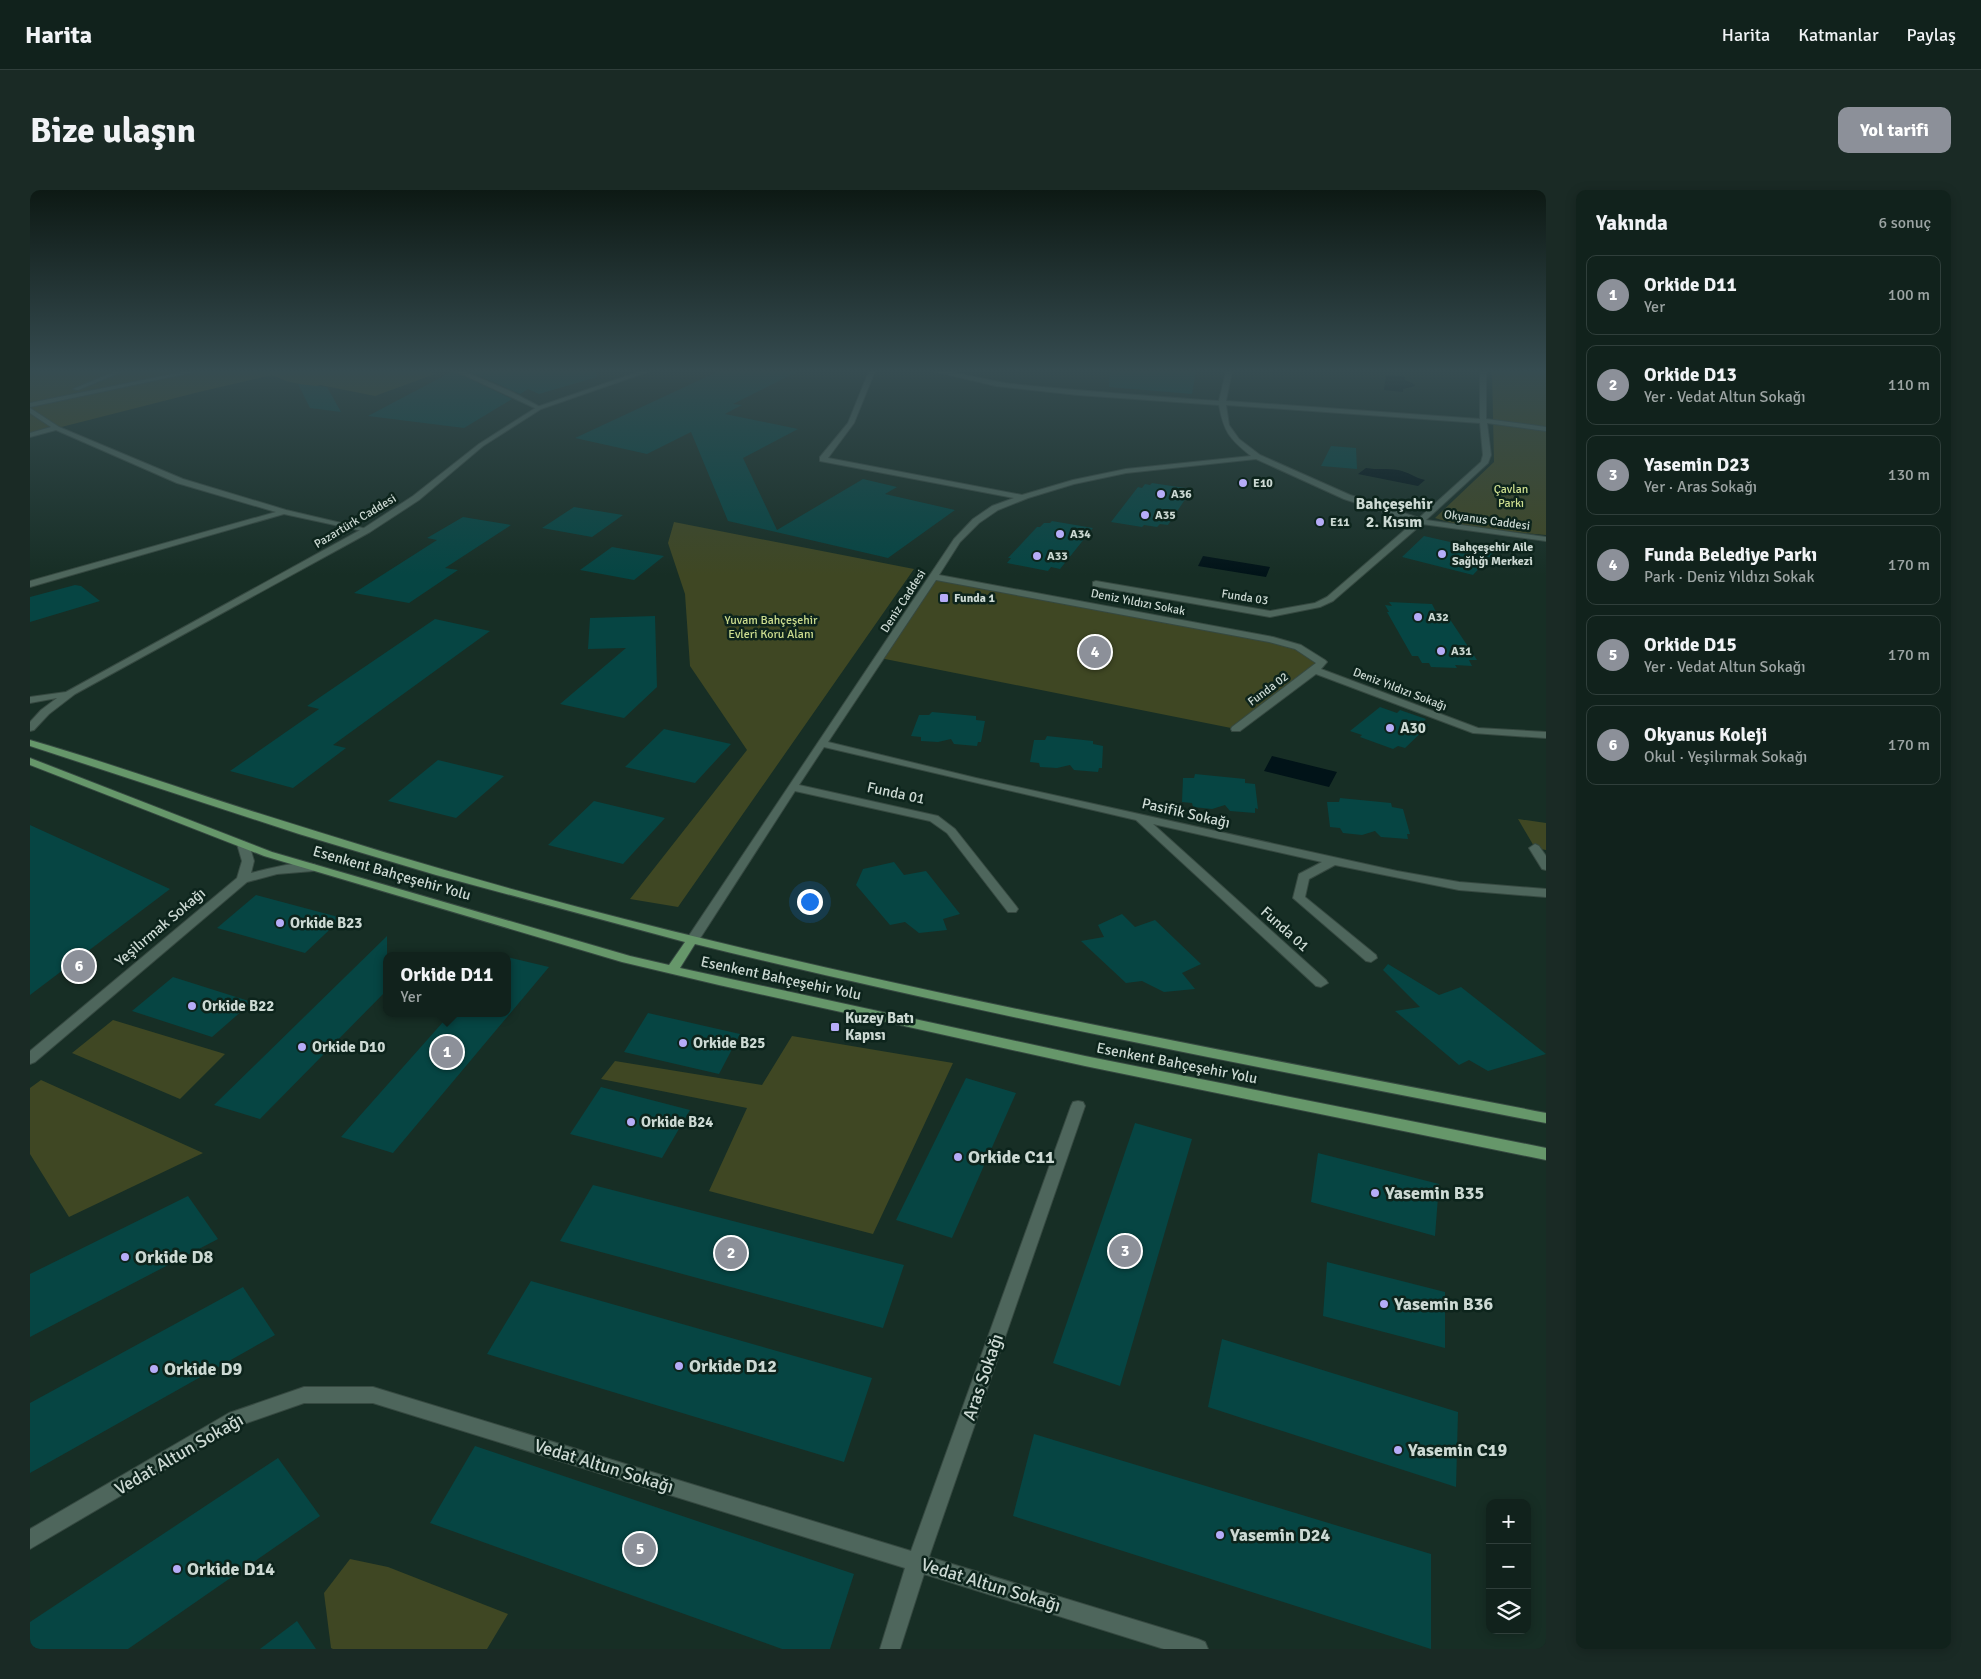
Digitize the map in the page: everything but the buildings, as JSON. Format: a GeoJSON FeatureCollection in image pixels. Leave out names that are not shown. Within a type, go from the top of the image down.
{"type":"FeatureCollection","features":[{"type":"Feature","properties":{"kind":"main road","name":"Esenkent Bahçeşehir Yolu"},"geometry":{"type":"LineString","coordinates":[[30,743],[459,879],[692,940],[1010,1011],[1546,1118]]}},
{"type":"Feature","properties":{"kind":"main road","name":"Esenkent Bahçeşehir Yolu"},"geometry":{"type":"LineString","coordinates":[[30,761],[268,854],[672,970],[1085,1061],[1546,1154]]}},
{"type":"Feature","properties":{"kind":"main road"},"geometry":{"type":"LineString","coordinates":[[672,970],[692,940]]}},
{"type":"Feature","properties":{"kind":"street"},"geometry":{"type":"LineString","coordinates":[[82,439],[165,476],[284,512],[367,530]]}},
{"type":"Feature","properties":{"kind":"street","name":"Pazartürk Caddesi"},"geometry":{"type":"LineString","coordinates":[[30,728],[45,712],[72,692],[367,530],[416,498],[490,439]]}},
{"type":"Feature","properties":{"kind":"street"},"geometry":{"type":"LineString","coordinates":[[838,439],[823,459],[1023,497]]}},
{"type":"Feature","properties":{"kind":"street","name":"Okyanus Caddesi"},"geometry":{"type":"LineString","coordinates":[[1235,439],[1257,457],[1347,497],[1420,521],[1454,528],[1546,539]]}},
{"type":"Feature","properties":{"kind":"street","name":"Funda 03"},"geometry":{"type":"LineString","coordinates":[[1096,584],[1270,614],[1330,600],[1484,463],[1487,456],[1485,439]]}},
{"type":"Feature","properties":{"kind":"street","name":"Deniz Caddesi"},"geometry":{"type":"LineString","coordinates":[[692,940],[957,541],[976,521],[996,508],[1023,497],[1073,482],[1126,471],[1257,457]]}},
{"type":"Feature","properties":{"kind":"street"},"geometry":{"type":"LineString","coordinates":[[30,584],[284,512]]}},
{"type":"Feature","properties":{"kind":"street","name":"Deniz Yıldızı Sokak"},"geometry":{"type":"LineString","coordinates":[[934,577],[1270,639],[1298,647],[1322,662],[1315,670]]}},
{"type":"Feature","properties":{"kind":"street","name":"Funda 02"},"geometry":{"type":"LineString","coordinates":[[1236,729],[1315,670]]}},
{"type":"Feature","properties":{"kind":"street","name":"Deniz Yıldızı Sokağı"},"geometry":{"type":"LineString","coordinates":[[1315,670],[1477,731],[1546,735]]}},
{"type":"Feature","properties":{"kind":"street","name":"Pazartürk Caddesi"},"geometry":{"type":"LineString","coordinates":[[30,700],[72,692]]}},
{"type":"Feature","properties":{"kind":"street","name":"Pasifik Sokağı"},"geometry":{"type":"LineString","coordinates":[[823,744],[1139,818],[1397,875],[1459,886],[1546,893]]}},
{"type":"Feature","properties":{"kind":"street","name":"Funda 01"},"geometry":{"type":"LineString","coordinates":[[792,787],[934,818],[951,831],[1012,909]]}},
{"type":"Feature","properties":{"kind":"street","name":"Funda 01"},"geometry":{"type":"LineString","coordinates":[[1139,818],[1320,983]]}},
{"type":"Feature","properties":{"kind":"street"},"geometry":{"type":"LineString","coordinates":[[243,844],[248,861],[243,879]]}},
{"type":"Feature","properties":{"kind":"street"},"geometry":{"type":"LineString","coordinates":[[1536,848],[1546,866]]}},
{"type":"Feature","properties":{"kind":"street"},"geometry":{"type":"LineString","coordinates":[[1333,861],[1303,877],[1299,898],[1371,958]]}},
{"type":"Feature","properties":{"kind":"street"},"geometry":{"type":"LineString","coordinates":[[243,879],[277,870],[313,867]]}},
{"type":"Feature","properties":{"kind":"street","name":"Yeşilırmak Sokağı"},"geometry":{"type":"LineString","coordinates":[[30,1059],[243,879]]}},
{"type":"Feature","properties":{"kind":"street","name":"Aras Sokağı"},"geometry":{"type":"LineString","coordinates":[[890,1649],[917,1562],[1078,1106]]}},
{"type":"Feature","properties":{"kind":"street","name":"Vedat Altun Sokağı"},"geometry":{"type":"LineString","coordinates":[[30,1540],[235,1419],[304,1395],[373,1395],[1198,1649]]}},
{"type":"Feature","properties":{"kind":"green space","name":"Çavlan Parkı"},"geometry":{"type":"Polygon","coordinates":[[[1493,439],[1546,439],[1546,535],[1469,528],[1435,518],[1494,462],[1493,439]]]}},
{"type":"Feature","properties":{"kind":"green space","name":"Yuvam Bahçeşehir Evleri Koru Alanı"},"geometry":{"type":"Polygon","coordinates":[[[674,522],[914,569],[678,907],[630,899],[747,750],[690,666],[685,594],[668,543],[674,522]]]}},
{"type":"Feature","properties":{"kind":"green space"},"geometry":{"type":"Polygon","coordinates":[[[934,577],[1298,647],[1322,662],[1236,729],[880,658],[934,577]]]}},
{"type":"Feature","properties":{"kind":"green space"},"geometry":{"type":"Polygon","coordinates":[[[1518,819],[1546,823],[1546,850],[1535,848],[1518,819]]]}},
{"type":"Feature","properties":{"kind":"green space"},"geometry":{"type":"Polygon","coordinates":[[[113,1020],[225,1054],[180,1099],[72,1053],[113,1020]]]}},
{"type":"Feature","properties":{"kind":"green space"},"geometry":{"type":"Polygon","coordinates":[[[792,1036],[953,1063],[873,1234],[709,1191],[747,1108],[601,1079],[615,1061],[762,1085],[792,1036]]]}},
{"type":"Feature","properties":{"kind":"green space"},"geometry":{"type":"Polygon","coordinates":[[[41,1080],[203,1153],[69,1217],[30,1154],[30,1088],[41,1080]]]}},
{"type":"Feature","properties":{"kind":"green space"},"geometry":{"type":"Polygon","coordinates":[[[350,1559],[388,1567],[508,1614],[487,1649],[333,1649],[331,1648],[324,1593],[350,1559]]]}},
{"type":"Feature","properties":{"kind":"shaded area"},"geometry":{"type":"Polygon","coordinates":[[[1366,468],[1398,470],[1425,480],[1418,486],[1358,474],[1366,468]]]}},
{"type":"Feature","properties":{"kind":"shaded area"},"geometry":{"type":"Polygon","coordinates":[[[1203,556],[1270,567],[1266,577],[1198,566],[1203,556]]]}},
{"type":"Feature","properties":{"kind":"shaded area"},"geometry":{"type":"Polygon","coordinates":[[[1272,756],[1337,772],[1329,787],[1264,771],[1272,756]]]}},
{"type":"Feature","properties":{"kind":"place","name":"E10"},"geometry":{"type":"Point","coordinates":[1243,483]}},
{"type":"Feature","properties":{"kind":"place","name":"A36"},"geometry":{"type":"Point","coordinates":[1161,494]}},
{"type":"Feature","properties":{"kind":"place","name":"A35"},"geometry":{"type":"Point","coordinates":[1145,515]}},
{"type":"Feature","properties":{"kind":"place","name":"E11"},"geometry":{"type":"Point","coordinates":[1320,522]}},
{"type":"Feature","properties":{"kind":"place","name":"A34"},"geometry":{"type":"Point","coordinates":[1060,534]}},
{"type":"Feature","properties":{"kind":"place","name":"Bahçeşehir Aile Sağlığı Merkezi"},"geometry":{"type":"Point","coordinates":[1442,554]}},
{"type":"Feature","properties":{"kind":"place","name":"A33"},"geometry":{"type":"Point","coordinates":[1037,556]}},
{"type":"Feature","properties":{"kind":"place","name":"Funda 1"},"geometry":{"type":"Point","coordinates":[944,598]}},
{"type":"Feature","properties":{"kind":"place","name":"A32"},"geometry":{"type":"Point","coordinates":[1418,617]}},
{"type":"Feature","properties":{"kind":"place","name":"A31"},"geometry":{"type":"Point","coordinates":[1441,651]}},
{"type":"Feature","properties":{"kind":"place","name":"Funda Belediye Parkı"},"geometry":{"type":"Point","coordinates":[1095,652]}},
{"type":"Feature","properties":{"kind":"place","name":"A30"},"geometry":{"type":"Point","coordinates":[1390,728]}},
{"type":"Feature","properties":{"kind":"place","name":"Orkide B23"},"geometry":{"type":"Point","coordinates":[280,923]}},
{"type":"Feature","properties":{"kind":"place","name":"Okyanus Koleji"},"geometry":{"type":"Point","coordinates":[79,966]}},
{"type":"Feature","properties":{"kind":"place","name":"Orkide B22"},"geometry":{"type":"Point","coordinates":[192,1006]}},
{"type":"Feature","properties":{"kind":"place","name":"Kuzey Batı Kapısı"},"geometry":{"type":"Point","coordinates":[835,1027]}},
{"type":"Feature","properties":{"kind":"place","name":"Orkide B25"},"geometry":{"type":"Point","coordinates":[683,1043]}},
{"type":"Feature","properties":{"kind":"place","name":"Orkide D10"},"geometry":{"type":"Point","coordinates":[302,1047]}},
{"type":"Feature","properties":{"kind":"place","name":"Orkide D11"},"geometry":{"type":"Point","coordinates":[447,1052]}},
{"type":"Feature","properties":{"kind":"place","name":"Orkide B24"},"geometry":{"type":"Point","coordinates":[631,1122]}},
{"type":"Feature","properties":{"kind":"place","name":"Orkide C11"},"geometry":{"type":"Point","coordinates":[958,1157]}},
{"type":"Feature","properties":{"kind":"place","name":"Yasemin B35"},"geometry":{"type":"Point","coordinates":[1375,1193]}},
{"type":"Feature","properties":{"kind":"place","name":"Yasemin D23"},"geometry":{"type":"Point","coordinates":[1125,1251]}},
{"type":"Feature","properties":{"kind":"place","name":"Orkide D13"},"geometry":{"type":"Point","coordinates":[731,1253]}},
{"type":"Feature","properties":{"kind":"place","name":"Orkide D8"},"geometry":{"type":"Point","coordinates":[125,1257]}},
{"type":"Feature","properties":{"kind":"place","name":"Yasemin B36"},"geometry":{"type":"Point","coordinates":[1384,1304]}},
{"type":"Feature","properties":{"kind":"place","name":"Orkide D12"},"geometry":{"type":"Point","coordinates":[679,1366]}},
{"type":"Feature","properties":{"kind":"place","name":"Orkide D9"},"geometry":{"type":"Point","coordinates":[154,1369]}},
{"type":"Feature","properties":{"kind":"place","name":"Yasemin C19"},"geometry":{"type":"Point","coordinates":[1398,1450]}},
{"type":"Feature","properties":{"kind":"place","name":"Yasemin D24"},"geometry":{"type":"Point","coordinates":[1220,1535]}},
{"type":"Feature","properties":{"kind":"place","name":"Orkide D15"},"geometry":{"type":"Point","coordinates":[640,1549]}},
{"type":"Feature","properties":{"kind":"place","name":"Orkide D14"},"geometry":{"type":"Point","coordinates":[177,1569]}},
{"type":"Feature","properties":{"kind":"district","name":"Bahçeşehir 2. Kısım"},"geometry":{"type":"Point","coordinates":[1394,512]}}]}
